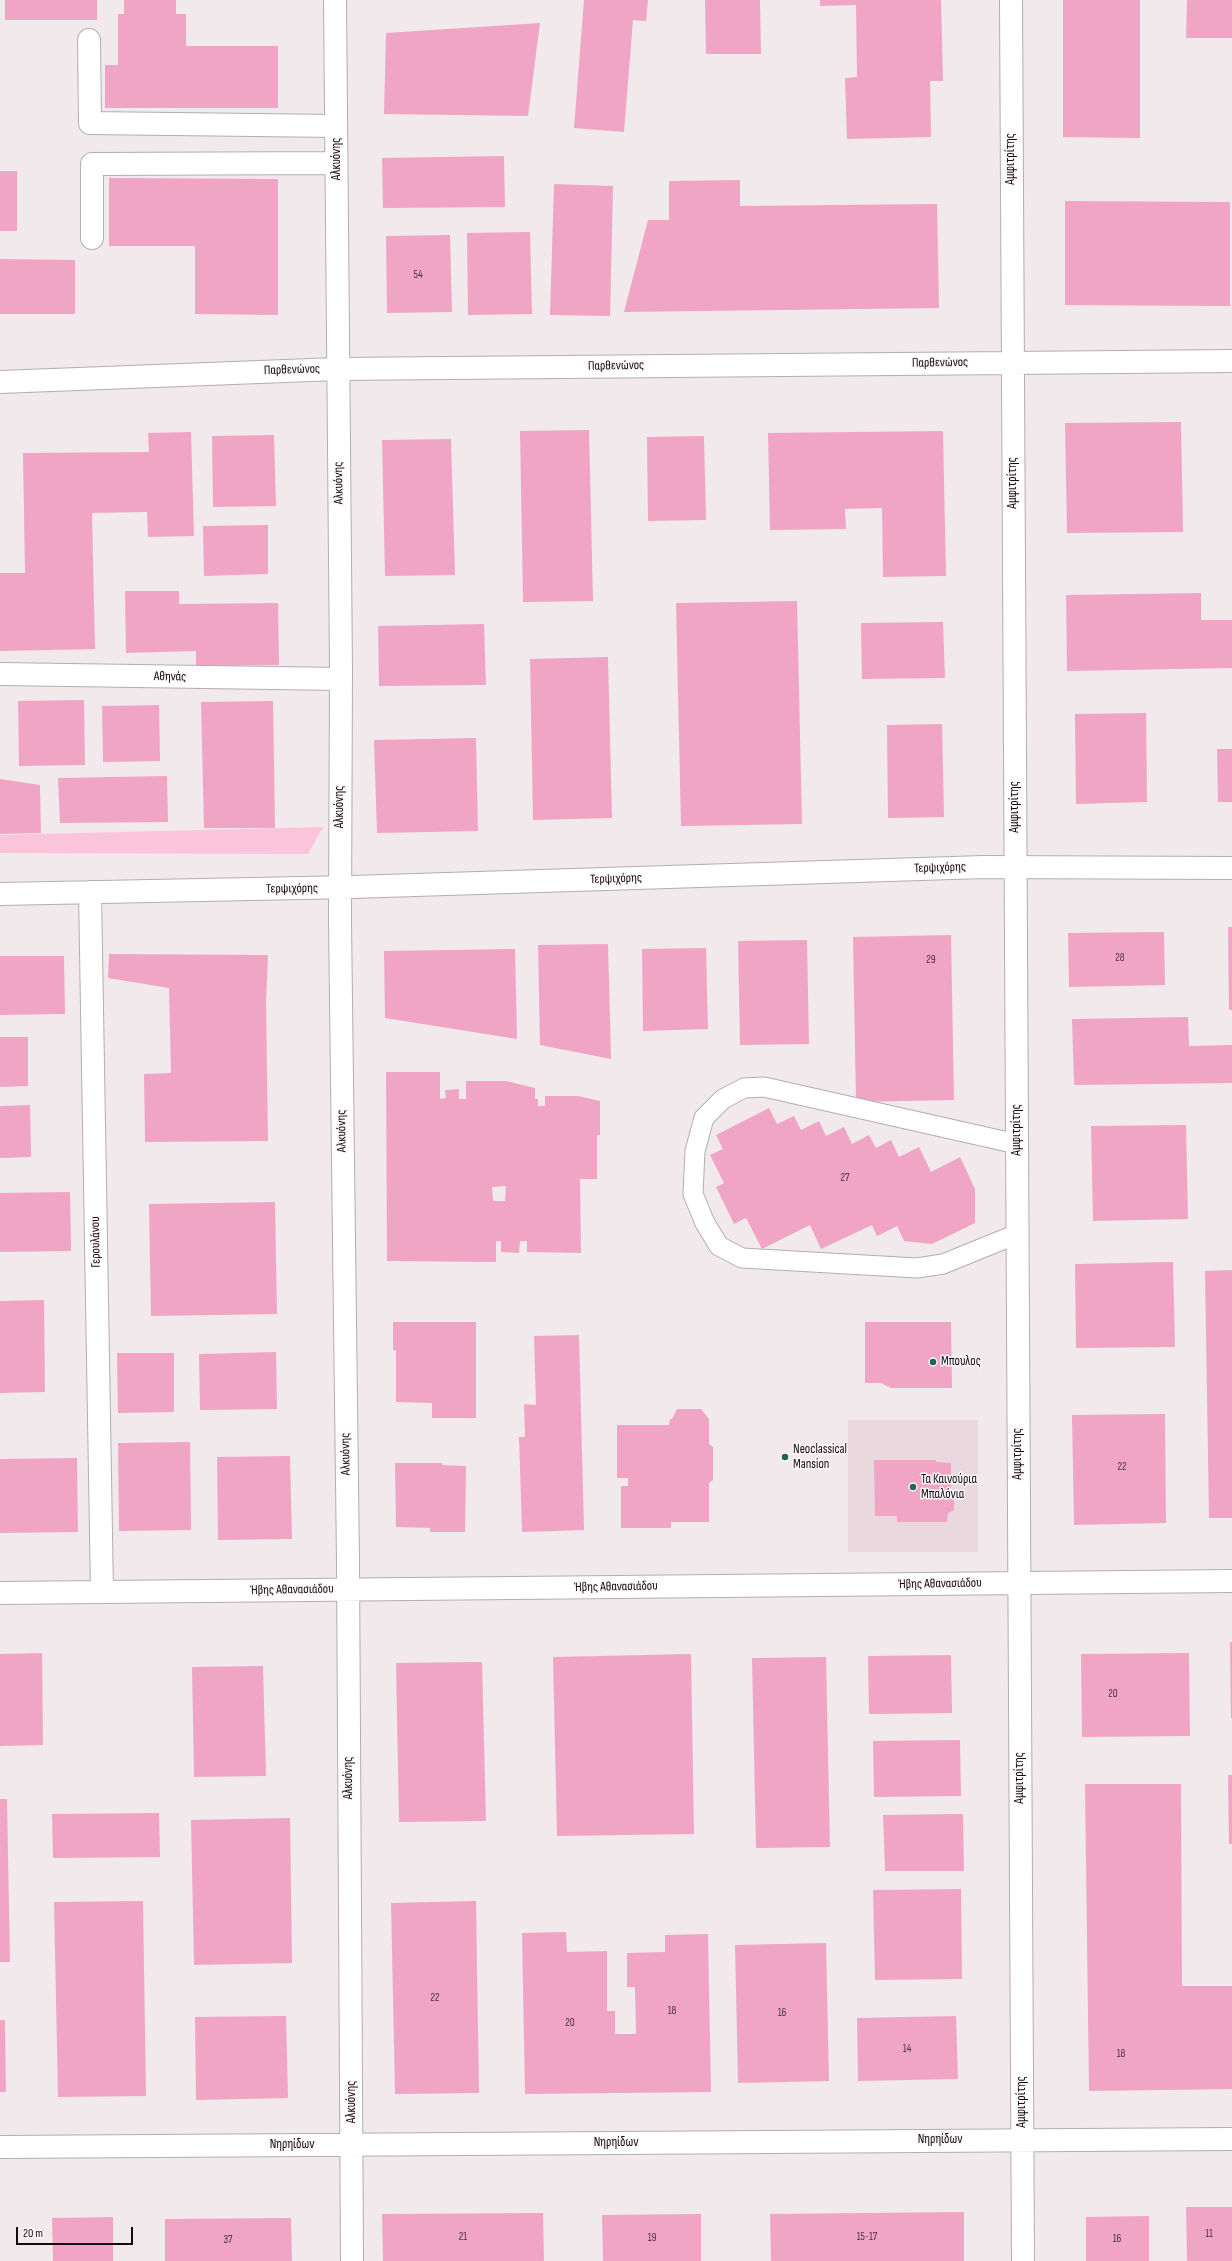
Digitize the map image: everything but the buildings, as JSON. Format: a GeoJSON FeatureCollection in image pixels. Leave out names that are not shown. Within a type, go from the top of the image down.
{"type":"FeatureCollection","features":[{"type":"Feature","properties":{"kind":"street","name":"Αλκυόνης"},"geometry":{"type":"LineString","coordinates":[[335,0],[337,369],[341,678],[339,888],[347,1590],[352,2261]]}},
{"type":"Feature","properties":{"kind":"street","name":"Αμφιτρίτης"},"geometry":{"type":"LineString","coordinates":[[1011,0],[1023,2261]]}},
{"type":"Feature","properties":{"kind":"street"},"geometry":{"type":"LineString","coordinates":[[89,40],[90,123],[336,126]]}},
{"type":"Feature","properties":{"kind":"street"},"geometry":{"type":"LineString","coordinates":[[92,238],[92,164],[336,163]]}},
{"type":"Feature","properties":{"kind":"street","name":"Παρθενώνος"},"geometry":{"type":"LineString","coordinates":[[0,382],[337,369],[1232,361]]}},
{"type":"Feature","properties":{"kind":"street","name":"Αθηνάς"},"geometry":{"type":"LineString","coordinates":[[0,674],[341,678]]}},
{"type":"Feature","properties":{"kind":"street","name":"Τερψιχόρης"},"geometry":{"type":"LineString","coordinates":[[0,894],[339,888],[976,867],[1232,868]]}},
{"type":"Feature","properties":{"kind":"street","name":"Γερουλάνου"},"geometry":{"type":"LineString","coordinates":[[90,892],[102,1592]]}},
{"type":"Feature","properties":{"kind":"street","name":"Ήβης Αθανασιάδου"},"geometry":{"type":"LineString","coordinates":[[0,1593],[1232,1580]]}},
{"type":"Feature","properties":{"kind":"street","name":"Νηρηίδων"},"geometry":{"type":"LineString","coordinates":[[0,2147],[1232,2139]]}},
{"type":"Feature","properties":{"kind":"lane"},"geometry":{"type":"LineString","coordinates":[[1017,1144],[764,1087],[744,1088],[723,1099],[704,1118],[695,1151],[693,1194],[705,1223],[720,1246],[742,1258],[917,1268],[943,1264],[1017,1234]]}},
{"type":"Feature","properties":{"kind":"shaded area"},"geometry":{"type":"Polygon","coordinates":[[[323,827],[308,854],[0,853],[0,835],[323,827]]]}},
{"type":"Feature","properties":{"kind":"shaded area","name":"Τα Καινούρια Μπαλόνια"},"geometry":{"type":"Polygon","coordinates":[[[848,1420],[978,1420],[978,1552],[848,1552],[848,1420]]]}},
{"type":"Feature","properties":{"kind":"place","name":"Μπουλος"},"geometry":{"type":"Point","coordinates":[933,1362]}},
{"type":"Feature","properties":{"kind":"place","name":"Neoclassical Mansion"},"geometry":{"type":"Point","coordinates":[785,1457]}},
{"type":"Feature","properties":{"kind":"place","name":"Τα Καινούρια Μπαλόνια"},"geometry":{"type":"Point","coordinates":[913,1487]}}]}
